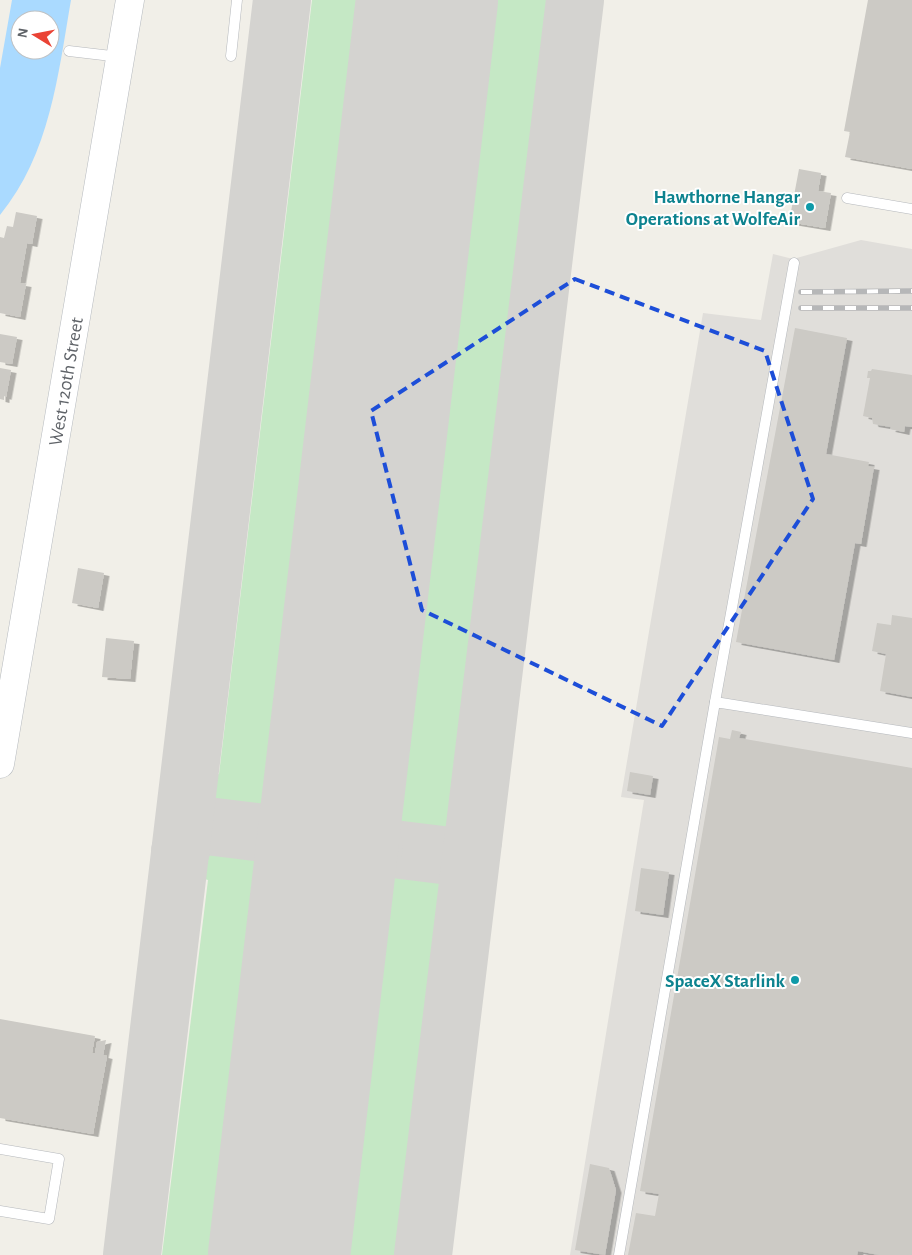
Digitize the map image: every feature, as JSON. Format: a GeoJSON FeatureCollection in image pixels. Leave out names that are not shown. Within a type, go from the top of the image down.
{"type":"FeatureCollection","features":[{"type":"Feature","properties":{"kind":"main road","name":"West 120th Street"},"geometry":{"type":"LineString","coordinates":[[0,764],[130,0]]}},
{"type":"Feature","properties":{"kind":"lane"},"geometry":{"type":"LineString","coordinates":[[231,56],[237,0]]}},
{"type":"Feature","properties":{"kind":"lane"},"geometry":{"type":"LineString","coordinates":[[69,50],[120,58]]}},
{"type":"Feature","properties":{"kind":"lane"},"geometry":{"type":"LineString","coordinates":[[846,198],[912,208]]}},
{"type":"Feature","properties":{"kind":"lane"},"geometry":{"type":"LineString","coordinates":[[619,1255],[715,702],[794,263]]}},
{"type":"Feature","properties":{"kind":"lane"},"geometry":{"type":"LineString","coordinates":[[715,702],[912,733]]}},
{"type":"Feature","properties":{"kind":"lane"},"geometry":{"type":"LineString","coordinates":[[0,1149],[59,1159],[49,1220],[0,1212]]}},
{"type":"Feature","properties":{"kind":"highlighted area"},"geometry":{"type":"Polygon","coordinates":[[[575,279],[765,351],[813,499],[662,726],[422,610],[371,411],[575,279]]]}},
{"type":"Feature","properties":{"kind":"shaded area"},"geometry":{"type":"Polygon","coordinates":[[[861,240],[912,249],[912,1255],[570,1255],[644,800],[621,797],[703,313],[761,320],[773,254],[793,259],[861,240]]]}},
{"type":"Feature","properties":{"kind":"green space"},"geometry":{"type":"Polygon","coordinates":[[[312,0],[369,0],[274,796],[285,798],[277,810],[264,815],[231,809],[218,803],[214,799],[211,785],[213,776],[219,774],[312,0]]]}},
{"type":"Feature","properties":{"kind":"green space"},"geometry":{"type":"Polygon","coordinates":[[[490,0],[549,0],[553,16],[456,818],[454,825],[448,832],[416,832],[404,829],[398,825],[393,809],[490,0]]]}},
{"type":"Feature","properties":{"kind":"green space"},"geometry":{"type":"Polygon","coordinates":[[[222,848],[249,849],[266,854],[276,866],[276,876],[266,875],[220,1255],[162,1255],[208,880],[201,878],[201,873],[209,855],[222,848]]]}},
{"type":"Feature","properties":{"kind":"green space"},"geometry":{"type":"Polygon","coordinates":[[[400,870],[440,876],[448,890],[405,1255],[341,1255],[387,881],[392,873],[400,870]]]}},
{"type":"Feature","properties":{"kind":"water"},"geometry":{"type":"Polygon","coordinates":[[[12,0],[71,0],[56,85],[41,140],[17,191],[0,215],[0,68],[10,11],[10,60],[60,60],[60,10],[10,10],[12,0]]]}},
{"type":"Feature","properties":{"kind":"building"},"geometry":{"type":"Polygon","coordinates":[[[868,0],[912,0],[912,169],[845,157],[850,132],[844,131],[868,0]]]}},
{"type":"Feature","properties":{"kind":"building","name":"Hawthorne Hangar Operations at WolfeAir"},"geometry":{"type":"Polygon","coordinates":[[[799,169],[821,173],[818,191],[831,193],[825,228],[789,222],[799,169]]]}},
{"type":"Feature","properties":{"kind":"building"},"geometry":{"type":"Polygon","coordinates":[[[16,212],[37,216],[32,244],[27,243],[20,283],[26,284],[20,317],[0,313],[0,237],[4,238],[7,226],[13,227],[16,212]]]}},
{"type":"Feature","properties":{"kind":"building"},"geometry":{"type":"Polygon","coordinates":[[[795,328],[847,338],[826,454],[869,462],[868,466],[874,467],[861,544],[855,543],[834,660],[736,642],[795,328]]]}},
{"type":"Feature","properties":{"kind":"building"},"geometry":{"type":"Polygon","coordinates":[[[0,334],[17,337],[12,364],[0,362],[0,334]]]}},
{"type":"Feature","properties":{"kind":"building"},"geometry":{"type":"Polygon","coordinates":[[[0,368],[11,370],[4,400],[0,399],[0,368]]]}},
{"type":"Feature","properties":{"kind":"building"},"geometry":{"type":"Polygon","coordinates":[[[872,369],[912,375],[912,427],[905,426],[904,432],[890,429],[891,427],[873,424],[872,418],[863,416],[870,378],[867,378],[868,371],[872,369]]]}},
{"type":"Feature","properties":{"kind":"building"},"geometry":{"type":"Polygon","coordinates":[[[78,568],[104,573],[98,608],[72,603],[78,568]]]}},
{"type":"Feature","properties":{"kind":"building"},"geometry":{"type":"Polygon","coordinates":[[[892,615],[912,618],[912,697],[880,691],[886,654],[872,651],[877,623],[891,625],[892,615]]]}},
{"type":"Feature","properties":{"kind":"building"},"geometry":{"type":"Polygon","coordinates":[[[106,638],[134,641],[130,679],[102,677],[106,638]]]}},
{"type":"Feature","properties":{"kind":"building","name":"SpaceX Starlink"},"geometry":{"type":"Polygon","coordinates":[[[732,730],[741,732],[739,738],[912,768],[912,1255],[879,1255],[858,1251],[857,1255],[628,1255],[636,1213],[655,1216],[659,1194],[640,1191],[719,737],[730,739],[732,730]]]}},
{"type":"Feature","properties":{"kind":"building"},"geometry":{"type":"Polygon","coordinates":[[[630,772],[653,776],[650,795],[627,791],[630,772]]]}},
{"type":"Feature","properties":{"kind":"building"},"geometry":{"type":"Polygon","coordinates":[[[641,868],[669,872],[663,915],[635,911],[641,868]]]}},
{"type":"Feature","properties":{"kind":"building"},"geometry":{"type":"Polygon","coordinates":[[[0,1019],[95,1036],[92,1053],[95,1053],[97,1042],[106,1040],[103,1055],[107,1056],[93,1134],[0,1118],[0,1019]]]}},
{"type":"Feature","properties":{"kind":"building"},"geometry":{"type":"Polygon","coordinates":[[[590,1164],[609,1168],[616,1190],[605,1255],[575,1250],[590,1164]]]}},
{"type":"Feature","properties":{"kind":"taxiway"},"geometry":{"type":"LineString","coordinates":[[132,1255],[282,0]]}},
{"type":"Feature","properties":{"kind":"taxiway"},"geometry":{"type":"LineString","coordinates":[[423,1255],[575,0]]}},
{"type":"Feature","properties":{"kind":"taxiway"},"geometry":{"type":"LineString","coordinates":[[267,834],[283,835],[296,833],[306,830],[314,824],[326,806],[335,779]]}},
{"type":"Feature","properties":{"kind":"taxiway"},"geometry":{"type":"LineString","coordinates":[[180,852],[189,834],[201,827],[207,826],[450,856],[462,853],[473,841]]}},
{"type":"Feature","properties":{"kind":"taxiway"},"geometry":{"type":"LineString","coordinates":[[321,897],[329,878],[346,857],[363,849],[374,847]]}},
{"type":"Feature","properties":{"kind":"runway"},"geometry":{"type":"LineString","coordinates":[[279,1255],[427,0]]}},
{"type":"Feature","properties":{"kind":"railway"},"geometry":{"type":"LineString","coordinates":[[801,292],[912,291]]}},
{"type":"Feature","properties":{"kind":"railway"},"geometry":{"type":"LineString","coordinates":[[801,308],[912,308]]}},
{"type":"Feature","properties":{"kind":"place","name":"Hawthorne Hangar Operations at WolfeAir"},"geometry":{"type":"Point","coordinates":[810,207]}},
{"type":"Feature","properties":{"kind":"place","name":"SpaceX Starlink"},"geometry":{"type":"Point","coordinates":[795,980]}}]}
